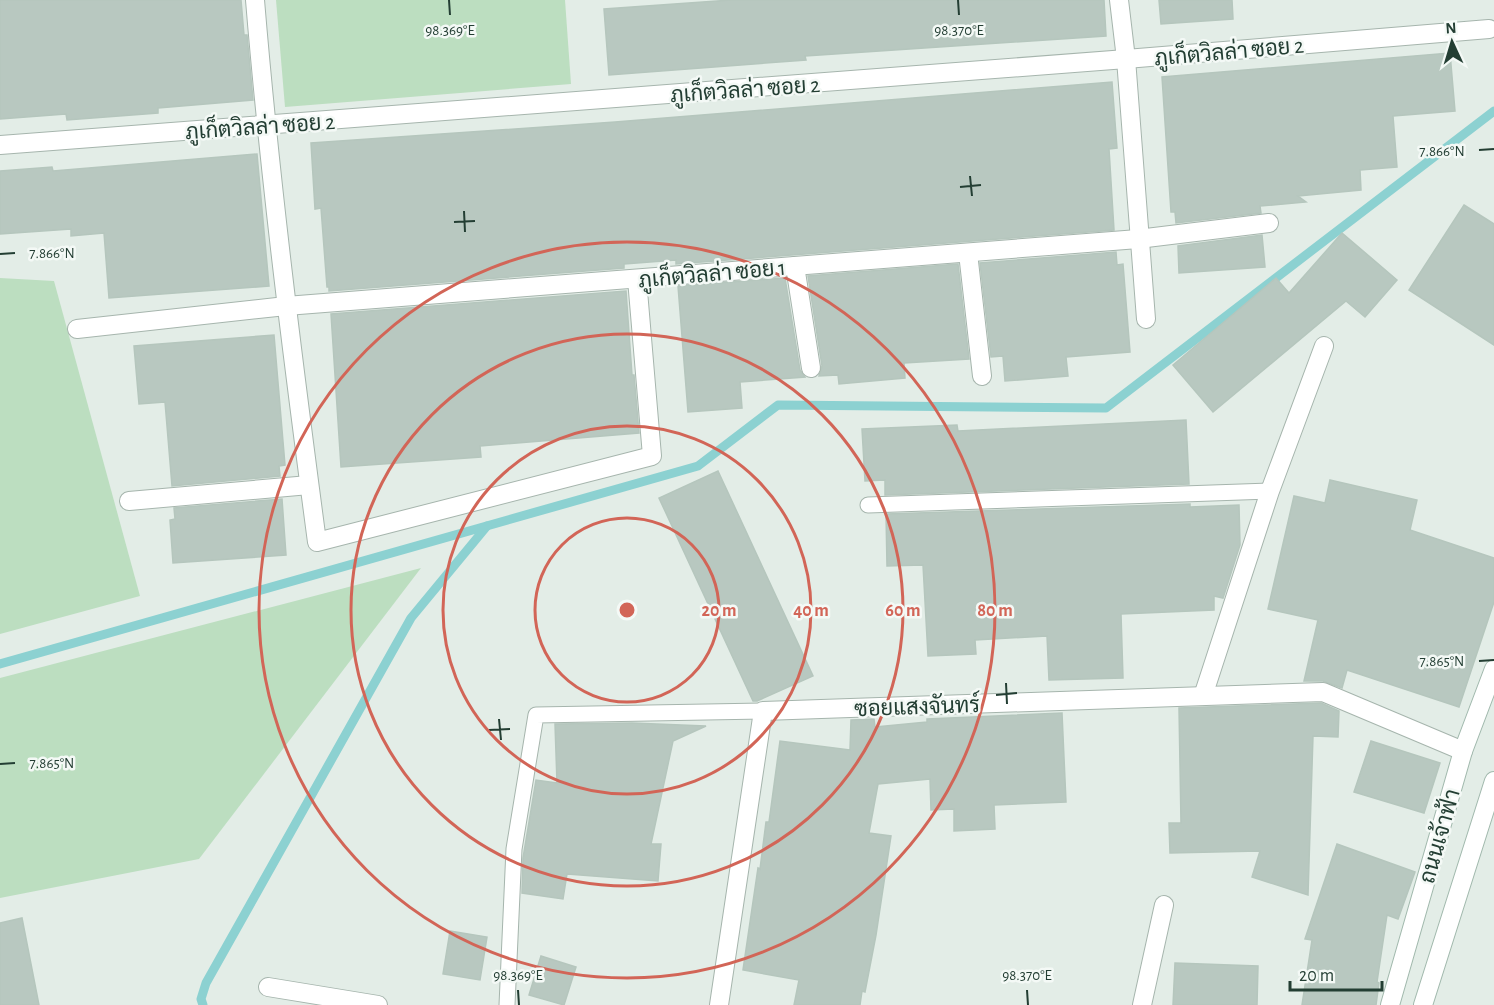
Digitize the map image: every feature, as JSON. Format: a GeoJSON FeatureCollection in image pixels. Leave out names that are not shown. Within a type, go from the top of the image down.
{"type":"FeatureCollection","features":[{"type":"Feature","properties":{"kind":"street"},"geometry":{"type":"LineString","coordinates":[[255,0],[265,126],[317,542],[652,456],[637,279]]}},
{"type":"Feature","properties":{"kind":"street"},"geometry":{"type":"LineString","coordinates":[[1119,0],[1126,59],[1138,239],[1146,319]]}},
{"type":"Feature","properties":{"kind":"street","name":"ภูเก็ตวิลล่า ซอย 2"},"geometry":{"type":"LineString","coordinates":[[0,144],[265,126],[1489,29]]}},
{"type":"Feature","properties":{"kind":"street","name":"ภูเก็ตวิลล่า ซอย 1"},"geometry":{"type":"LineString","coordinates":[[77,329],[286,306],[1138,239],[1269,223]]}},
{"type":"Feature","properties":{"kind":"street"},"geometry":{"type":"LineString","coordinates":[[968,253],[982,376]]}},
{"type":"Feature","properties":{"kind":"street"},"geometry":{"type":"LineString","coordinates":[[795,266],[810,368]]}},
{"type":"Feature","properties":{"kind":"street"},"geometry":{"type":"LineString","coordinates":[[1203,696],[1270,491],[1324,346]]}},
{"type":"Feature","properties":{"kind":"street"},"geometry":{"type":"LineString","coordinates":[[129,501],[309,485]]}},
{"type":"Feature","properties":{"kind":"street","name":"ถนนเจ้าฟ้า"},"geometry":{"type":"LineString","coordinates":[[1390,1005],[1463,751],[1494,669]]}},
{"type":"Feature","properties":{"kind":"street","name":"ซอยแสงจันทร์"},"geometry":{"type":"LineString","coordinates":[[763,711],[1323,692],[1463,751]]}},
{"type":"Feature","properties":{"kind":"street"},"geometry":{"type":"LineString","coordinates":[[719,1005],[763,711]]}},
{"type":"Feature","properties":{"kind":"street","name":"ถนนเจ้าฟ้า"},"geometry":{"type":"LineString","coordinates":[[1424,1005],[1494,781]]}},
{"type":"Feature","properties":{"kind":"street"},"geometry":{"type":"LineString","coordinates":[[1142,1005],[1164,905]]}},
{"type":"Feature","properties":{"kind":"street"},"geometry":{"type":"LineString","coordinates":[[268,987],[378,1005]]}},
{"type":"Feature","properties":{"kind":"lane"},"geometry":{"type":"LineString","coordinates":[[868,506],[1270,491]]}},
{"type":"Feature","properties":{"kind":"lane"},"geometry":{"type":"LineString","coordinates":[[507,1005],[514,849],[536,715],[763,711]]}},
{"type":"Feature","properties":{"kind":"green space"},"geometry":{"type":"Polygon","coordinates":[[[276,0],[565,0],[571,84],[285,107],[276,0]]]}},
{"type":"Feature","properties":{"kind":"green space"},"geometry":{"type":"Polygon","coordinates":[[[0,278],[54,281],[140,596],[0,634],[0,278]]]}},
{"type":"Feature","properties":{"kind":"green space"},"geometry":{"type":"Polygon","coordinates":[[[421,568],[199,859],[0,898],[0,678],[421,568]]]}},
{"type":"Feature","properties":{"kind":"building"},"geometry":{"type":"Polygon","coordinates":[[[0,0],[241,0],[253,100],[158,108],[158,113],[67,120],[66,114],[0,119],[0,0]]]}},
{"type":"Feature","properties":{"kind":"building"},"geometry":{"type":"Polygon","coordinates":[[[731,0],[1104,0],[1106,36],[805,56],[806,60],[609,75],[604,9],[731,0]]]}},
{"type":"Feature","properties":{"kind":"building"},"geometry":{"type":"Polygon","coordinates":[[[1159,0],[1232,0],[1233,19],[1161,24],[1159,0]]]}},
{"type":"Feature","properties":{"kind":"building"},"geometry":{"type":"Polygon","coordinates":[[[1450,53],[1455,111],[1393,116],[1397,167],[1360,170],[1361,190],[1298,196],[1306,202],[1260,206],[1261,213],[1176,223],[1175,212],[1171,212],[1162,77],[1450,53]]]}},
{"type":"Feature","properties":{"kind":"building"},"geometry":{"type":"Polygon","coordinates":[[[1112,82],[1117,148],[1109,149],[1114,230],[676,264],[676,260],[624,264],[624,268],[329,291],[327,287],[321,208],[315,209],[311,143],[615,122],[1112,82]]]}},
{"type":"Feature","properties":{"kind":"building"},"geometry":{"type":"Polygon","coordinates":[[[257,154],[269,286],[109,298],[104,233],[71,236],[71,229],[0,234],[0,171],[52,167],[53,171],[257,154]]]}},
{"type":"Feature","properties":{"kind":"building"},"geometry":{"type":"Polygon","coordinates":[[[1464,205],[1494,224],[1494,345],[1409,290],[1464,205]]]}},
{"type":"Feature","properties":{"kind":"building"},"geometry":{"type":"Polygon","coordinates":[[[1342,233],[1397,280],[1365,317],[1346,301],[1213,412],[1173,365],[1276,278],[1289,293],[1342,233]]]}},
{"type":"Feature","properties":{"kind":"building"},"geometry":{"type":"Polygon","coordinates":[[[1262,235],[1265,267],[1179,273],[1178,246],[1262,235]]]}},
{"type":"Feature","properties":{"kind":"building"},"geometry":{"type":"Polygon","coordinates":[[[1116,252],[1117,265],[1123,264],[1130,352],[1066,357],[1068,376],[1005,381],[1003,356],[991,357],[980,263],[1116,252]]]}},
{"type":"Feature","properties":{"kind":"building"},"geometry":{"type":"Polygon","coordinates":[[[958,264],[969,359],[904,363],[905,378],[839,384],[838,375],[819,376],[822,366],[808,276],[958,264]]]}},
{"type":"Feature","properties":{"kind":"building"},"geometry":{"type":"Polygon","coordinates":[[[785,278],[800,370],[805,377],[740,382],[742,408],[688,412],[678,286],[785,278]]]}},
{"type":"Feature","properties":{"kind":"building"},"geometry":{"type":"Polygon","coordinates":[[[626,291],[639,433],[480,446],[481,457],[341,467],[331,314],[626,291]]]}},
{"type":"Feature","properties":{"kind":"building"},"geometry":{"type":"Polygon","coordinates":[[[274,335],[285,465],[279,466],[280,476],[172,486],[165,402],[139,404],[134,346],[274,335]]]}},
{"type":"Feature","properties":{"kind":"building"},"geometry":{"type":"Polygon","coordinates":[[[1186,420],[1189,484],[885,495],[885,480],[865,481],[862,429],[957,425],[958,431],[1186,420]]]}},
{"type":"Feature","properties":{"kind":"building"},"geometry":{"type":"Polygon","coordinates":[[[718,471],[813,676],[757,701],[753,701],[659,498],[718,471]]]}},
{"type":"Feature","properties":{"kind":"building"},"geometry":{"type":"Polygon","coordinates":[[[1330,480],[1417,500],[1410,530],[1494,558],[1494,602],[1459,707],[1347,670],[1342,688],[1323,681],[1304,681],[1318,620],[1268,609],[1294,496],[1325,503],[1330,480]]]}},
{"type":"Feature","properties":{"kind":"building"},"geometry":{"type":"Polygon","coordinates":[[[282,499],[286,555],[173,563],[170,520],[175,519],[174,508],[282,499]]]}},
{"type":"Feature","properties":{"kind":"building"},"geometry":{"type":"Polygon","coordinates":[[[1190,504],[1190,507],[1239,505],[1240,545],[1223,598],[1214,596],[1214,610],[1121,614],[1123,678],[1049,680],[1047,636],[975,640],[976,654],[928,656],[923,565],[887,566],[886,514],[1190,504]]]}},
{"type":"Feature","properties":{"kind":"building"},"geometry":{"type":"Polygon","coordinates":[[[1321,703],[1339,711],[1338,737],[1313,736],[1308,895],[1252,877],[1260,851],[1170,853],[1169,823],[1181,823],[1179,708],[1321,703]]]}},
{"type":"Feature","properties":{"kind":"building"},"geometry":{"type":"Polygon","coordinates":[[[1062,713],[1066,802],[994,805],[995,829],[954,831],[954,809],[931,810],[930,779],[878,784],[869,833],[891,836],[876,935],[865,992],[862,991],[860,1005],[794,1005],[799,980],[743,970],[766,822],[769,822],[780,741],[850,750],[851,720],[874,719],[875,727],[927,722],[927,719],[1062,713]]]}},
{"type":"Feature","properties":{"kind":"building"},"geometry":{"type":"Polygon","coordinates":[[[632,723],[706,726],[673,741],[651,844],[661,844],[658,881],[567,874],[563,899],[522,893],[523,858],[536,780],[557,783],[555,724],[632,723]]]}},
{"type":"Feature","properties":{"kind":"building"},"geometry":{"type":"Polygon","coordinates":[[[1371,741],[1440,763],[1424,813],[1354,792],[1371,741]]]}},
{"type":"Feature","properties":{"kind":"building"},"geometry":{"type":"Polygon","coordinates":[[[1337,844],[1415,872],[1398,919],[1387,915],[1376,1005],[1302,1005],[1312,940],[1305,939],[1337,844]]]}},
{"type":"Feature","properties":{"kind":"building"},"geometry":{"type":"Polygon","coordinates":[[[22,918],[39,1005],[0,1005],[0,923],[22,918]]]}},
{"type":"Feature","properties":{"kind":"building"},"geometry":{"type":"Polygon","coordinates":[[[450,931],[487,937],[480,980],[443,974],[450,931]]]}},
{"type":"Feature","properties":{"kind":"building"},"geometry":{"type":"Polygon","coordinates":[[[541,956],[576,967],[564,1005],[529,995],[541,956]]]}},
{"type":"Feature","properties":{"kind":"building"},"geometry":{"type":"Polygon","coordinates":[[[1175,963],[1258,966],[1257,1005],[1173,1005],[1175,963]]]}},
{"type":"Feature","properties":{"kind":"waterway"},"geometry":{"type":"LineString","coordinates":[[0,664],[698,466],[778,405],[1106,408],[1494,111]]}},
{"type":"Feature","properties":{"kind":"waterway"},"geometry":{"type":"LineString","coordinates":[[203,1005],[201,999],[206,983],[411,618],[487,526]]}}]}
